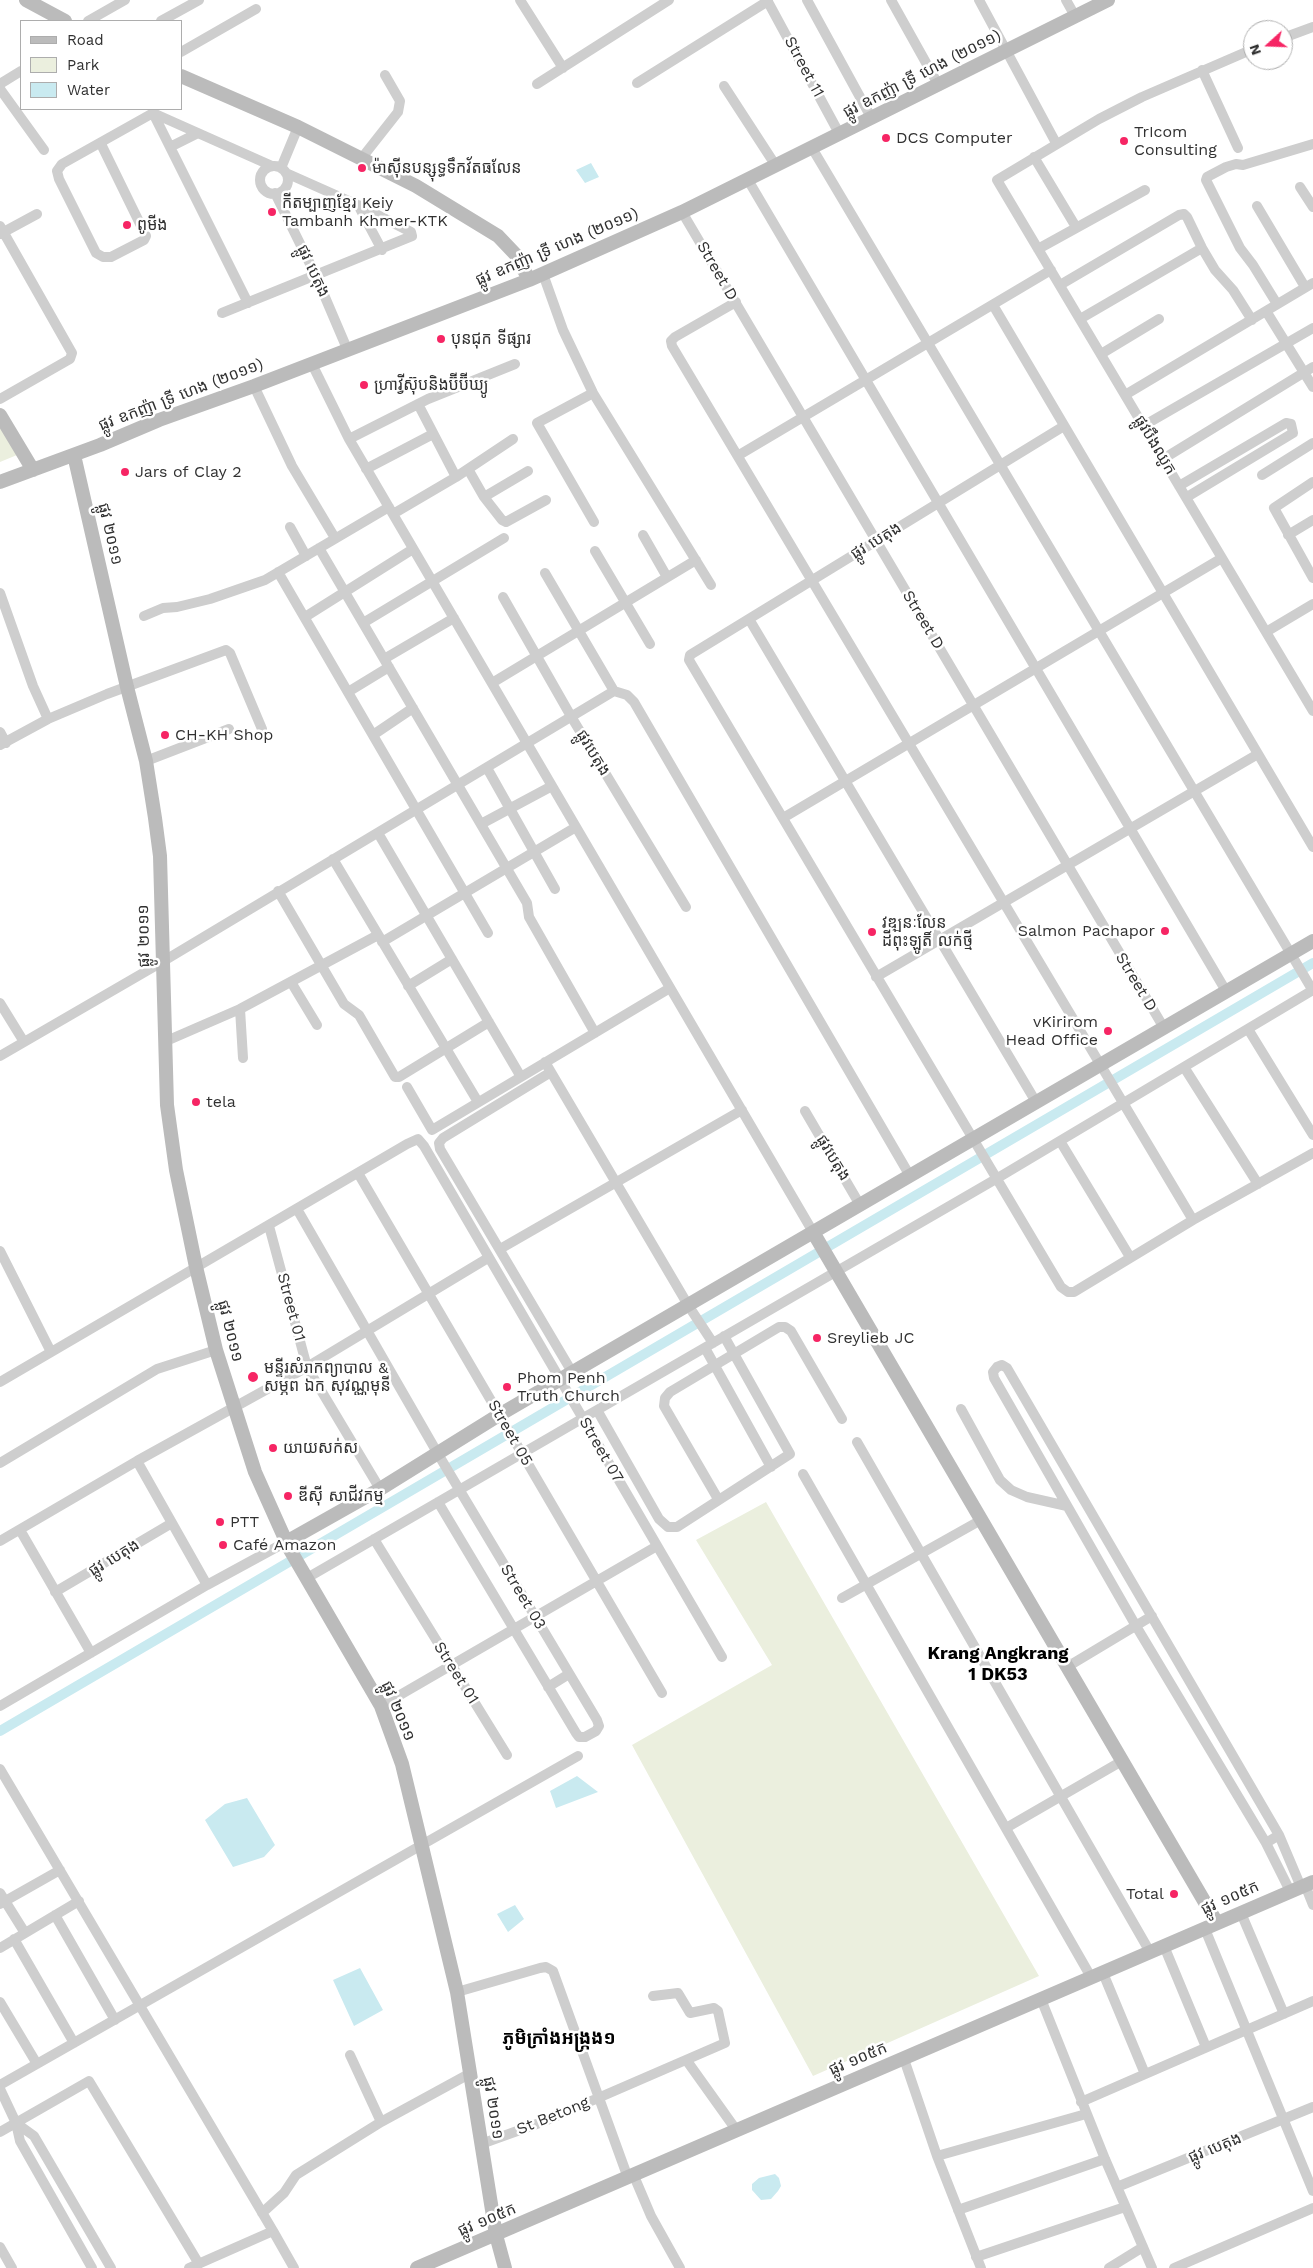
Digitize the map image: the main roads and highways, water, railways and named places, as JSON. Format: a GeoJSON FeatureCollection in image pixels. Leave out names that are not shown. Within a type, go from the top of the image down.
{"type":"FeatureCollection","features":[{"type":"Feature","properties":{"kind":"main road","name":"ផ្លូវ ឧកញ៉ា ទ្រី ហេង (២០១១)"},"geometry":{"type":"LineString","coordinates":[[0,482],[74,455],[159,420],[348,351],[543,274],[682,212],[748,180],[1108,0]]}},
{"type":"Feature","properties":{"kind":"main road"},"geometry":{"type":"LineString","coordinates":[[30,1],[63,20]]}},
{"type":"Feature","properties":{"kind":"main road"},"geometry":{"type":"LineString","coordinates":[[182,76],[298,126],[416,186],[498,236],[517,256],[528,280]]}},
{"type":"Feature","properties":{"kind":"main road"},"geometry":{"type":"LineString","coordinates":[[0,414],[33,470]]}},
{"type":"Feature","properties":{"kind":"main road","name":"ផ្លូវ ២០១១"},"geometry":{"type":"LineString","coordinates":[[74,455],[127,687],[146,761],[160,856],[167,1105],[176,1170],[196,1267],[216,1350],[255,1472],[287,1545],[381,1706],[402,1764],[457,1992],[496,2235],[505,2268]]}},
{"type":"Feature","properties":{"kind":"main road"},"geometry":{"type":"LineString","coordinates":[[287,1545],[562,1383],[572,1372],[690,1309],[815,1236],[860,1205],[974,1142],[1036,1102],[1102,1067],[1164,1028],[1292,955],[1313,941]]}},
{"type":"Feature","properties":{"kind":"main road"},"geometry":{"type":"LineString","coordinates":[[815,1236],[1122,1761],[1211,1926]]}},
{"type":"Feature","properties":{"kind":"main road","name":"ផ្លូវ ១០៥ក"},"geometry":{"type":"LineString","coordinates":[[417,2268],[1302,1886]]}},
{"type":"Feature","properties":{"kind":"water"},"geometry":{"type":"Polygon","coordinates":[[[591,163],[599,177],[585,183],[576,170],[591,163]]]}},
{"type":"Feature","properties":{"kind":"water"},"geometry":{"type":"Polygon","coordinates":[[[577,1776],[598,1792],[556,1808],[550,1791],[577,1776]]]}},
{"type":"Feature","properties":{"kind":"water"},"geometry":{"type":"Polygon","coordinates":[[[247,1798],[275,1845],[264,1857],[233,1867],[205,1820],[225,1804],[247,1798]]]}},
{"type":"Feature","properties":{"kind":"water"},"geometry":{"type":"Polygon","coordinates":[[[515,1905],[524,1919],[508,1932],[497,1914],[515,1905]]]}},
{"type":"Feature","properties":{"kind":"water"},"geometry":{"type":"Polygon","coordinates":[[[360,1968],[383,2010],[354,2026],[333,1980],[360,1968]]]}},
{"type":"Feature","properties":{"kind":"water"},"geometry":{"type":"Polygon","coordinates":[[[775,2174],[779,2178],[781,2186],[771,2199],[761,2200],[752,2190],[752,2184],[759,2178],[775,2174]]]}},
{"type":"Feature","properties":{"kind":"waterway"},"geometry":{"type":"LineString","coordinates":[[0,1731],[1313,963]]}},
{"type":"Feature","properties":{"kind":"place","name":"DCS Computer"},"geometry":{"type":"Point","coordinates":[886,138]}},
{"type":"Feature","properties":{"kind":"place","name":"TrIcom Consulting"},"geometry":{"type":"Point","coordinates":[1124,141]}},
{"type":"Feature","properties":{"kind":"place","name":"ម៉ាស៊ីនបន្សុទ្ធទឹកវ័តធលែន"},"geometry":{"type":"Point","coordinates":[362,168]}},
{"type":"Feature","properties":{"kind":"place","name":"កីតម្បាញខ្មែរ Keiy Tambanh Khmer-KTK"},"geometry":{"type":"Point","coordinates":[272,212]}},
{"type":"Feature","properties":{"kind":"place","name":"ពូមីង"},"geometry":{"type":"Point","coordinates":[127,225]}},
{"type":"Feature","properties":{"kind":"place","name":"បុនជុក ទីផ្សារ"},"geometry":{"type":"Point","coordinates":[441,339]}},
{"type":"Feature","properties":{"kind":"place","name":"ហ្រាវ្វីស៊ុបនិងប៊ីប៊ីឃ្យូ"},"geometry":{"type":"Point","coordinates":[364,385]}},
{"type":"Feature","properties":{"kind":"place","name":"Jars of Clay 2"},"geometry":{"type":"Point","coordinates":[125,472]}},
{"type":"Feature","properties":{"kind":"place","name":"CH-KH Shop"},"geometry":{"type":"Point","coordinates":[165,735]}},
{"type":"Feature","properties":{"kind":"place","name":"Salmon Pachapor"},"geometry":{"type":"Point","coordinates":[1165,931]}},
{"type":"Feature","properties":{"kind":"place","name":"វឌ្ឍនៈលែន ដីពុះឡូតិ៍ លក់ថ្មី"},"geometry":{"type":"Point","coordinates":[872,932]}},
{"type":"Feature","properties":{"kind":"place","name":"vKirirom Head Office"},"geometry":{"type":"Point","coordinates":[1108,1031]}},
{"type":"Feature","properties":{"kind":"place","name":"tela"},"geometry":{"type":"Point","coordinates":[196,1102]}},
{"type":"Feature","properties":{"kind":"place","name":"Sreylieb JC"},"geometry":{"type":"Point","coordinates":[817,1338]}},
{"type":"Feature","properties":{"kind":"place","name":"មន្ទីរសំរាកព្យាបាល & សម្ភព ឯក សុវណ្ណមុនី"},"geometry":{"type":"Point","coordinates":[253,1377]}},
{"type":"Feature","properties":{"kind":"place","name":"Phom Penh Truth Church"},"geometry":{"type":"Point","coordinates":[507,1387]}},
{"type":"Feature","properties":{"kind":"place","name":"យាយសក់ស"},"geometry":{"type":"Point","coordinates":[273,1448]}},
{"type":"Feature","properties":{"kind":"place","name":"ឌីស៊ី សាជីវកម្ម"},"geometry":{"type":"Point","coordinates":[288,1496]}},
{"type":"Feature","properties":{"kind":"place","name":"PTT"},"geometry":{"type":"Point","coordinates":[220,1522]}},
{"type":"Feature","properties":{"kind":"place","name":"Café Amazon"},"geometry":{"type":"Point","coordinates":[223,1545]}},
{"type":"Feature","properties":{"kind":"place","name":"Total"},"geometry":{"type":"Point","coordinates":[1174,1894]}},
{"type":"Feature","properties":{"kind":"district","name":"Krang Angkrang 1 DK53"},"geometry":{"type":"Point","coordinates":[998,1664]}},
{"type":"Feature","properties":{"kind":"district","name":"ភូមិក្រាំងអង្រ្កង១"},"geometry":{"type":"Point","coordinates":[559,2039]}}]}
